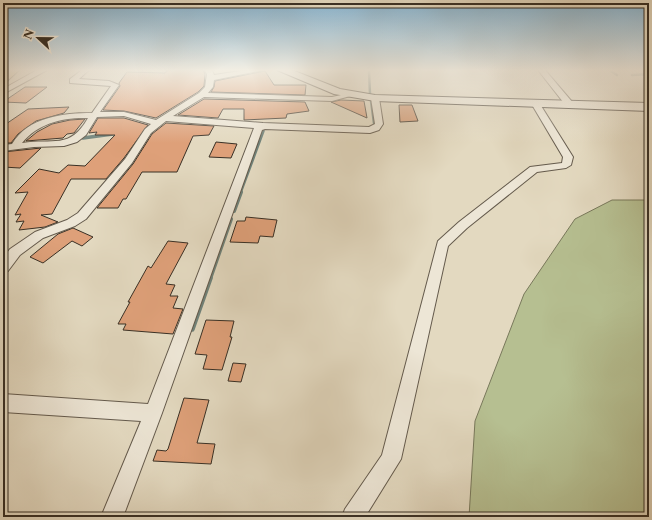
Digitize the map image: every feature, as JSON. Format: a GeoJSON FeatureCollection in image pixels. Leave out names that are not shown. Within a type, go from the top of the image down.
{"type":"FeatureCollection","features":[{"type":"Feature","properties":{"kind":"street"},"geometry":{"type":"LineString","coordinates":[[3,148],[36,144],[57,144],[76,140],[80,137],[109,94]]}},
{"type":"Feature","properties":{"kind":"street"},"geometry":{"type":"LineString","coordinates":[[347,94],[375,98],[649,107]]}},
{"type":"Feature","properties":{"kind":"street"},"geometry":{"type":"LineString","coordinates":[[561,94],[570,105]]}},
{"type":"Feature","properties":{"kind":"street"},"geometry":{"type":"LineString","coordinates":[[3,267],[15,252],[39,235],[71,223],[82,216],[129,161],[148,131],[202,95],[332,99],[350,95]]}},
{"type":"Feature","properties":{"kind":"street"},"geometry":{"type":"LineString","coordinates":[[15,147],[17,140],[46,121],[59,116],[124,114],[161,121],[370,130],[376,128],[379,124],[375,98]]}},
{"type":"Feature","properties":{"kind":"street"},"geometry":{"type":"LineString","coordinates":[[353,517],[391,459],[442,244],[463,225],[534,169],[566,165],[568,157],[535,103]]}},
{"type":"Feature","properties":{"kind":"street"},"geometry":{"type":"LineString","coordinates":[[112,517],[153,413],[258,129],[263,126]]}},
{"type":"Feature","properties":{"kind":"street"},"geometry":{"type":"LineString","coordinates":[[3,403],[153,413]]}},
{"type":"Feature","properties":{"kind":"green space"},"geometry":{"type":"Polygon","coordinates":[[[612,200],[649,200],[649,517],[469,517],[475,421],[524,294],[575,219],[612,200]]]}},
{"type":"Feature","properties":{"kind":"building"},"geometry":{"type":"Polygon","coordinates":[[[14,94],[37,94],[26,103],[3,102],[14,94]]]}},
{"type":"Feature","properties":{"kind":"building"},"geometry":{"type":"Polygon","coordinates":[[[114,94],[194,94],[156,118],[124,111],[103,110],[114,94]]]}},
{"type":"Feature","properties":{"kind":"building"},"geometry":{"type":"Polygon","coordinates":[[[204,99],[305,102],[309,111],[287,114],[286,118],[244,120],[244,109],[223,109],[218,118],[178,115],[204,99]]]}},
{"type":"Feature","properties":{"kind":"building"},"geometry":{"type":"Polygon","coordinates":[[[341,100],[364,101],[367,118],[331,102],[341,100]]]}},
{"type":"Feature","properties":{"kind":"building"},"geometry":{"type":"Polygon","coordinates":[[[399,105],[412,105],[418,121],[400,122],[399,105]]]}},
{"type":"Feature","properties":{"kind":"building"},"geometry":{"type":"Polygon","coordinates":[[[69,107],[64,113],[36,121],[18,134],[11,143],[3,143],[3,126],[28,109],[69,107]]]}},
{"type":"Feature","properties":{"kind":"building"},"geometry":{"type":"Polygon","coordinates":[[[98,118],[124,118],[148,125],[124,158],[106,179],[71,179],[52,214],[41,215],[58,222],[45,227],[19,230],[24,221],[16,222],[21,214],[15,215],[28,192],[15,193],[39,169],[59,173],[68,165],[85,166],[115,135],[95,135],[97,132],[89,133],[98,118]]]}},
{"type":"Feature","properties":{"kind":"building"},"geometry":{"type":"Polygon","coordinates":[[[85,119],[74,133],[67,134],[63,138],[26,141],[37,132],[52,124],[70,120],[85,119]]]}},
{"type":"Feature","properties":{"kind":"building"},"geometry":{"type":"Polygon","coordinates":[[[166,123],[214,126],[209,135],[193,136],[177,172],[142,172],[126,199],[123,199],[118,208],[97,208],[133,164],[152,134],[166,123]]]}},
{"type":"Feature","properties":{"kind":"building"},"geometry":{"type":"Polygon","coordinates":[[[216,142],[237,144],[231,158],[209,157],[216,142]]]}},
{"type":"Feature","properties":{"kind":"building"},"geometry":{"type":"Polygon","coordinates":[[[41,148],[20,168],[3,167],[3,152],[41,148]]]}},
{"type":"Feature","properties":{"kind":"building"},"geometry":{"type":"Polygon","coordinates":[[[246,217],[277,220],[273,237],[260,236],[258,243],[230,242],[237,221],[245,221],[246,217]]]}},
{"type":"Feature","properties":{"kind":"building"},"geometry":{"type":"Polygon","coordinates":[[[73,228],[93,237],[82,246],[72,241],[43,263],[30,257],[58,234],[73,228]]]}},
{"type":"Feature","properties":{"kind":"building"},"geometry":{"type":"Polygon","coordinates":[[[168,241],[188,243],[166,284],[175,285],[170,296],[178,296],[173,308],[183,309],[173,334],[123,330],[126,324],[118,324],[130,302],[128,302],[148,266],[151,268],[168,241]]]}},
{"type":"Feature","properties":{"kind":"building"},"geometry":{"type":"Polygon","coordinates":[[[206,320],[234,321],[230,337],[232,337],[222,370],[203,369],[207,355],[195,354],[206,320]]]}},
{"type":"Feature","properties":{"kind":"building"},"geometry":{"type":"Polygon","coordinates":[[[233,363],[246,364],[241,382],[228,381],[233,363]]]}},
{"type":"Feature","properties":{"kind":"building"},"geometry":{"type":"Polygon","coordinates":[[[184,398],[209,400],[197,443],[215,444],[211,464],[153,461],[157,450],[166,451],[168,449],[184,398]]]}},
{"type":"Feature","properties":{"kind":"waterway"},"geometry":{"type":"LineString","coordinates":[[371,101],[374,123]]}},
{"type":"Feature","properties":{"kind":"waterway"},"geometry":{"type":"LineString","coordinates":[[240,193],[263,131]]}},
{"type":"Feature","properties":{"kind":"waterway"},"geometry":{"type":"LineString","coordinates":[[83,138],[113,134]]}},
{"type":"Feature","properties":{"kind":"waterway"},"geometry":{"type":"LineString","coordinates":[[3,142],[11,144]]}},
{"type":"Feature","properties":{"kind":"waterway"},"geometry":{"type":"LineString","coordinates":[[234,211],[241,192]]}},
{"type":"Feature","properties":{"kind":"waterway"},"geometry":{"type":"LineString","coordinates":[[210,279],[231,219]]}},
{"type":"Feature","properties":{"kind":"waterway"},"geometry":{"type":"LineString","coordinates":[[192,329],[210,278]]}}]}
